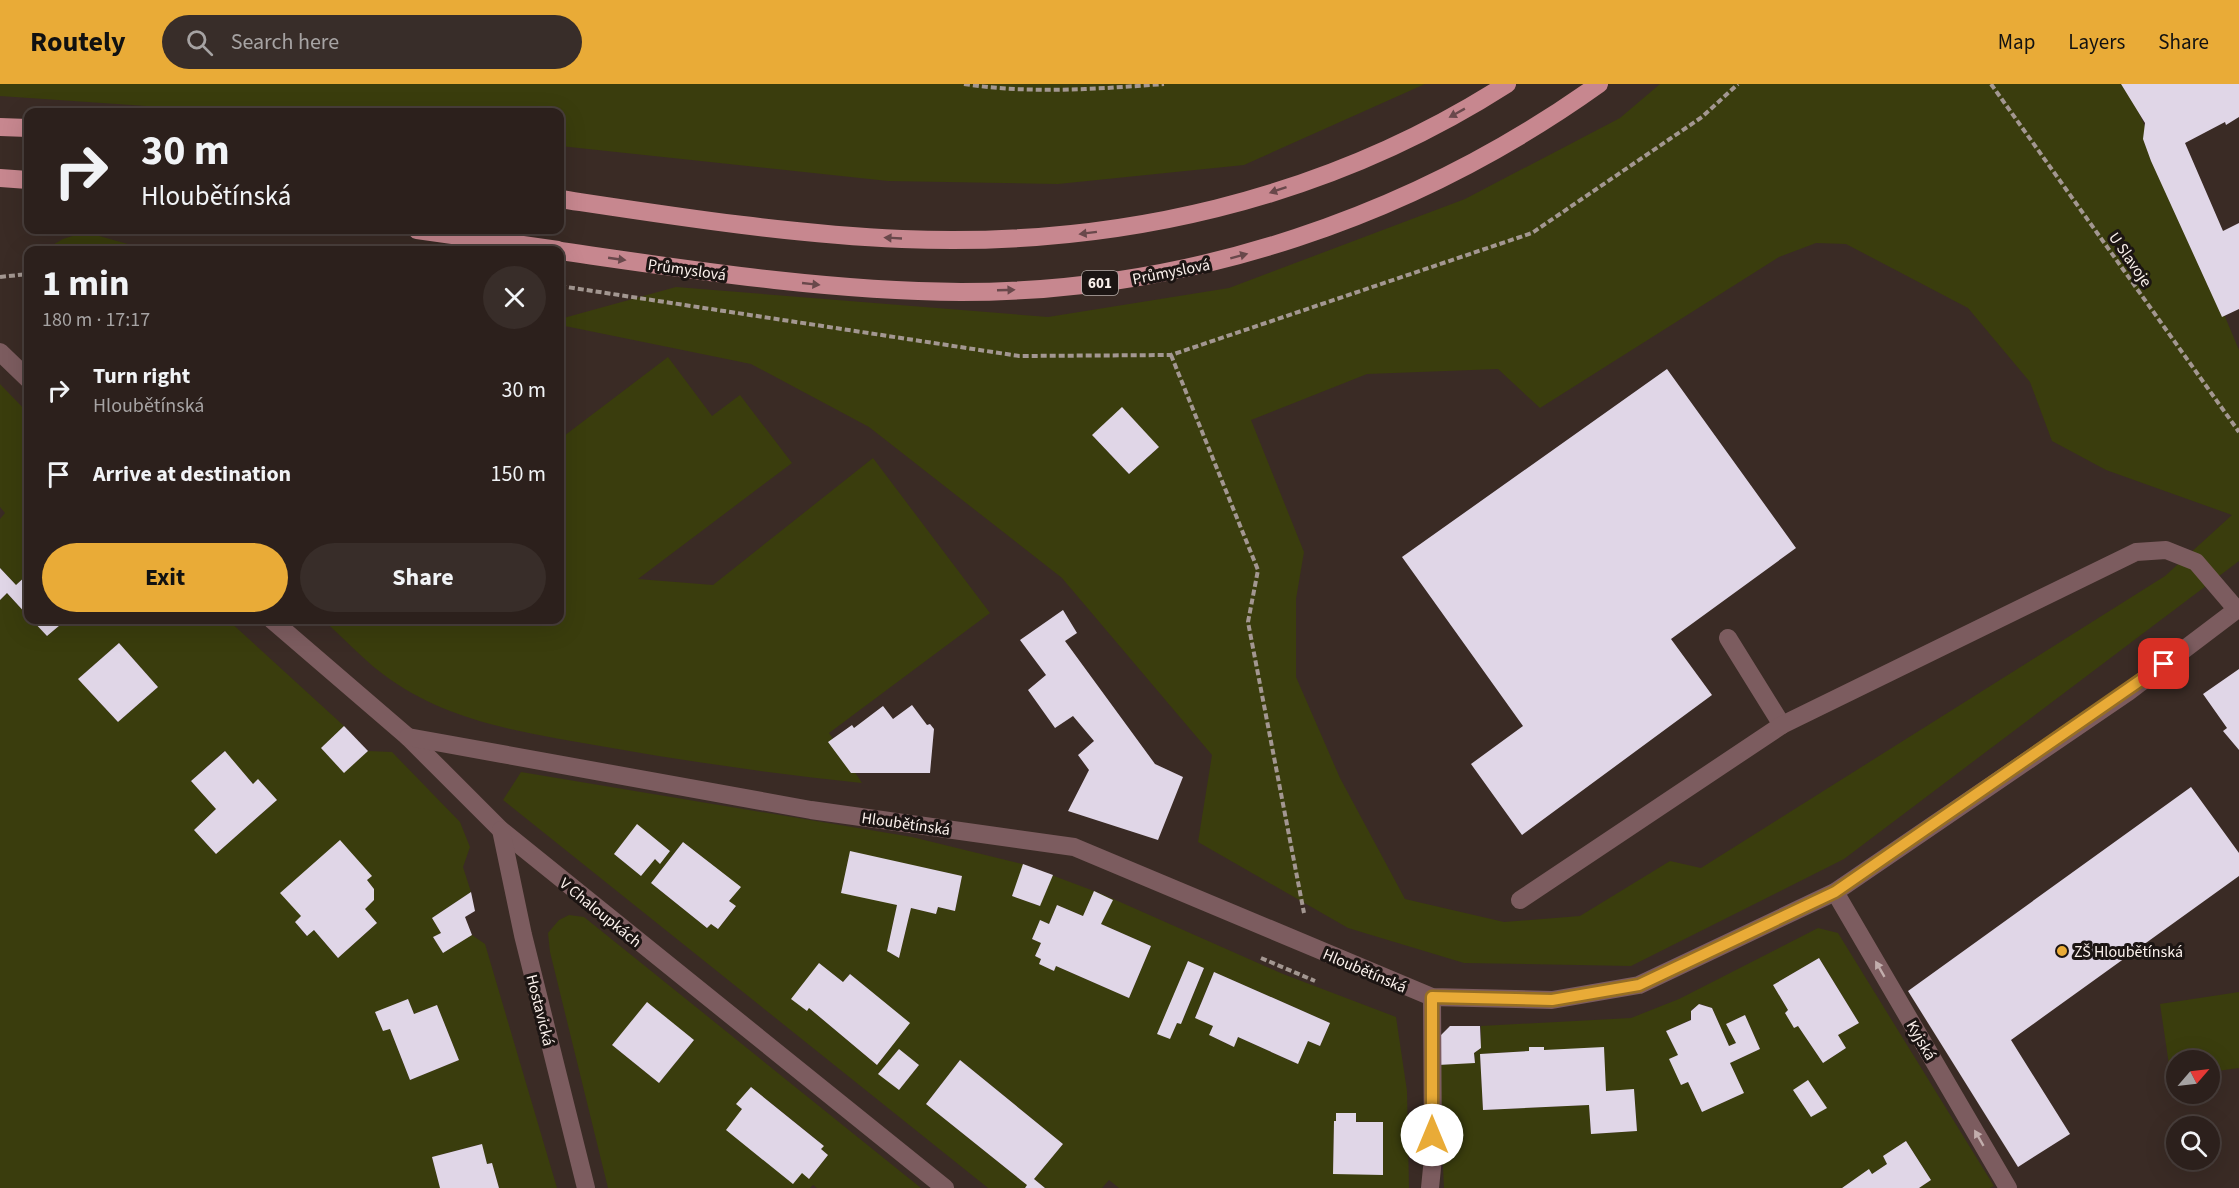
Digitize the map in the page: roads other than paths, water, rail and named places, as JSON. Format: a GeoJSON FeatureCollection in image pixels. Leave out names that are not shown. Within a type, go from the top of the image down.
{"type":"FeatureCollection","features":[{"type":"Feature","properties":{"kind":"main road"},"geometry":{"type":"LineString","coordinates":[[564,200],[755,226],[859,237],[992,240],[1087,234],[1182,218],[1306,181],[1406,139],[1507,84]]}},
{"type":"Feature","properties":{"kind":"main road","name":"Průmyslová"},"geometry":{"type":"LineString","coordinates":[[564,252],[818,285],[960,292],[1054,288],[1148,277],[1289,242],[1378,208],[1502,147],[1599,84]]}},
{"type":"Feature","properties":{"kind":"main road"},"geometry":{"type":"LineString","coordinates":[[0,126],[24,128]]}},
{"type":"Feature","properties":{"kind":"main road"},"geometry":{"type":"LineString","coordinates":[[0,178],[24,180]]}},
{"type":"Feature","properties":{"kind":"main road","name":"Průmyslová"},"geometry":{"type":"LineString","coordinates":[[444,234],[525,246]]}},
{"type":"Feature","properties":{"kind":"street"},"geometry":{"type":"LineString","coordinates":[[0,352],[24,375]]}},
{"type":"Feature","properties":{"kind":"street"},"geometry":{"type":"LineString","coordinates":[[1520,900],[1782,725],[2136,552],[2166,550],[2196,562],[2238,609]]}},
{"type":"Feature","properties":{"kind":"street","name":"Hloubětínská"},"geometry":{"type":"LineString","coordinates":[[408,737],[812,810],[1074,847],[1432,997],[1552,1000],[1639,985],[1835,892],[2128,692],[2238,609]]}},
{"type":"Feature","properties":{"kind":"street","name":"V Chaloupkách"},"geometry":{"type":"LineString","coordinates":[[277,624],[408,737],[501,830],[945,1188]]}},
{"type":"Feature","properties":{"kind":"street"},"geometry":{"type":"LineString","coordinates":[[1728,638],[1782,725]]}},
{"type":"Feature","properties":{"kind":"street","name":"Hostavická"},"geometry":{"type":"LineString","coordinates":[[501,830],[523,935],[586,1188]]}},
{"type":"Feature","properties":{"kind":"street","name":"Kyjská"},"geometry":{"type":"LineString","coordinates":[[1835,892],[2008,1188]]}},
{"type":"Feature","properties":{"kind":"street"},"geometry":{"type":"LineString","coordinates":[[1430,1188],[1433,1158],[1432,997]]}},
{"type":"Feature","properties":{"kind":"place","name":"ZŠ Hloubětínská"},"geometry":{"type":"Point","coordinates":[2062,951]}}]}
